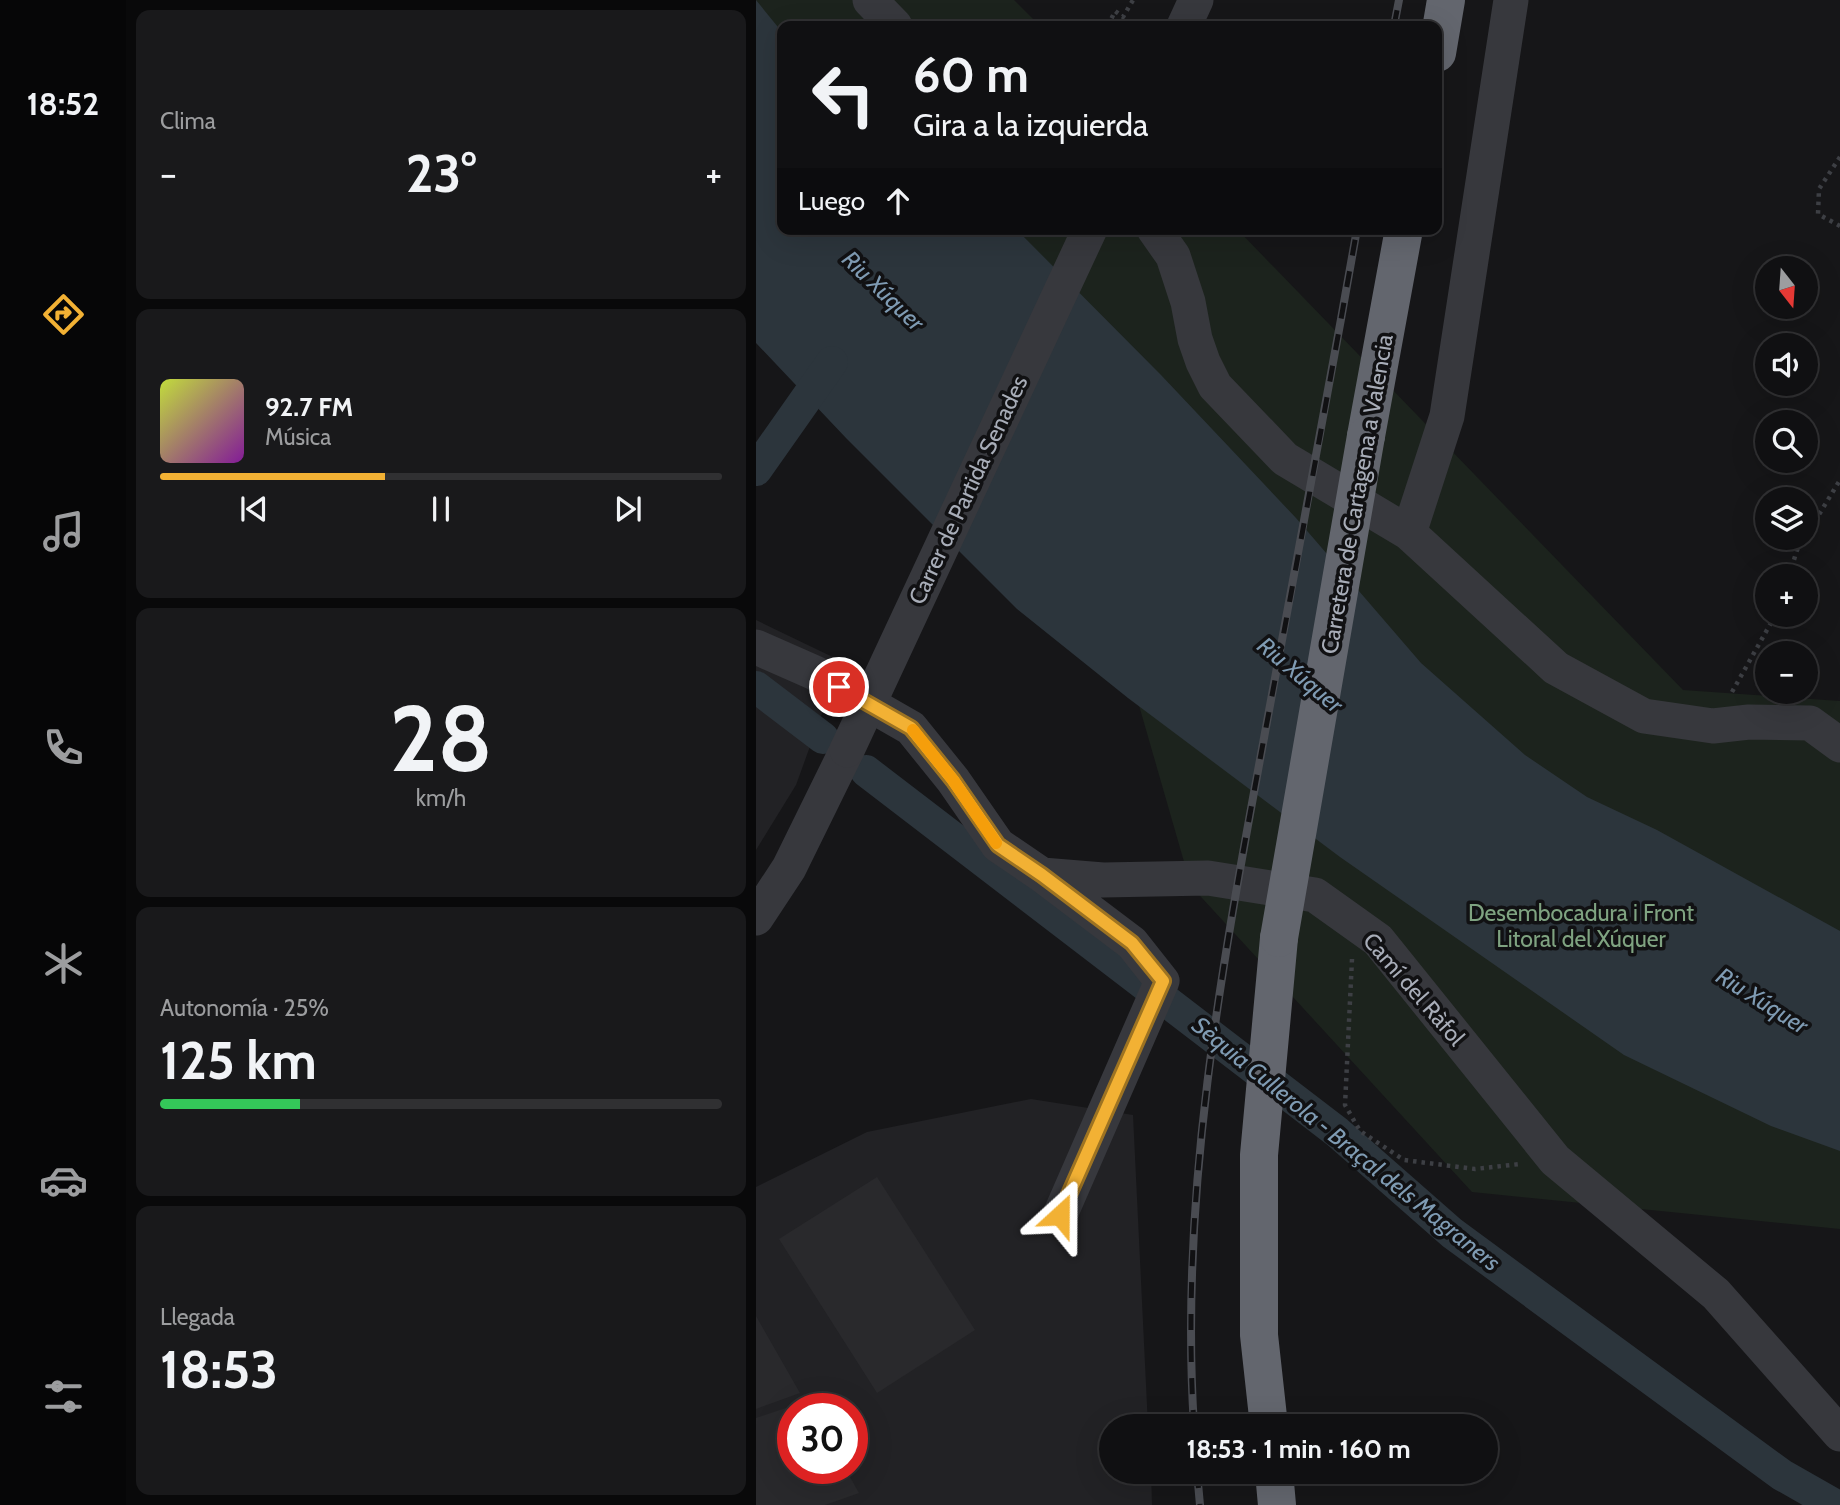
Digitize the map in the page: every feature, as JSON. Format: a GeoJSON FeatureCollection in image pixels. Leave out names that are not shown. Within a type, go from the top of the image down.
{"type":"FeatureCollection","features":[{"type":"Feature","properties":{"kind":"highway"},"geometry":{"type":"LineString","coordinates":[[1442,24],[1446,0]]}},
{"type":"Feature","properties":{"kind":"highway","name":"Carretera de Cartagena a Valencia"},"geometry":{"type":"LineString","coordinates":[[1268,1414],[1259,1335],[1259,1151],[1279,938],[1403,235]]}},
{"type":"Feature","properties":{"kind":"highway"},"geometry":{"type":"LineString","coordinates":[[1275,1484],[1277,1505]]}},
{"type":"Feature","properties":{"kind":"street"},"geometry":{"type":"LineString","coordinates":[[870,0],[890,21]]}},
{"type":"Feature","properties":{"kind":"street"},"geometry":{"type":"LineString","coordinates":[[1186,21],[1196,0]]}},
{"type":"Feature","properties":{"kind":"street"},"geometry":{"type":"LineString","coordinates":[[1409,533],[1447,416],[1511,0]]}},
{"type":"Feature","properties":{"kind":"street","name":"Carrer de Partida Senades"},"geometry":{"type":"LineString","coordinates":[[756,918],[789,868],[847,750],[1087,235]]}},
{"type":"Feature","properties":{"kind":"street"},"geometry":{"type":"LineString","coordinates":[[1158,235],[1173,256],[1188,302],[1195,339],[1215,386],[1285,459],[1409,533],[1556,668],[1644,716],[1713,726],[1749,722],[1810,723],[1840,746]]}},
{"type":"Feature","properties":{"kind":"street","name":"Camí del Ràfol"},"geometry":{"type":"LineString","coordinates":[[756,647],[815,673],[911,728],[953,780],[998,845],[1042,875],[1104,880],[1208,878],[1315,895],[1378,940],[1555,1160],[1716,1294],[1840,1434]]}},
{"type":"Feature","properties":{"kind":"street"},"geometry":{"type":"LineString","coordinates":[[1042,875],[1132,943],[1163,981],[1060,1215]]}},
{"type":"Feature","properties":{"kind":"path"},"geometry":{"type":"LineString","coordinates":[[1110,21],[1115,11],[1123,17],[1133,0]]}},
{"type":"Feature","properties":{"kind":"path"},"geometry":{"type":"LineString","coordinates":[[1840,157],[1819,189],[1818,214],[1840,226]]}},
{"type":"Feature","properties":{"kind":"path"},"geometry":{"type":"LineString","coordinates":[[1818,515],[1840,480]]}},
{"type":"Feature","properties":{"kind":"path"},"geometry":{"type":"LineString","coordinates":[[1713,726],[1769,627]]}},
{"type":"Feature","properties":{"kind":"path"},"geometry":{"type":"LineString","coordinates":[[1354,923],[1345,1105],[1360,1131],[1404,1160],[1475,1169],[1555,1160]]}},
{"type":"Feature","properties":{"kind":"shaded area"},"geometry":{"type":"Polygon","coordinates":[[[756,620],[841,661],[796,785],[756,850],[756,620]]]}},
{"type":"Feature","properties":{"kind":"shaded area"},"geometry":{"type":"Polygon","coordinates":[[[1031,1099],[1133,1115],[1147,1414],[1099,1414],[1099,1484],[1151,1484],[1152,1505],[756,1505],[756,1187],[867,1132],[1031,1099]]]}},
{"type":"Feature","properties":{"kind":"green space","name":"Desembocadura i Front Litoral del Xúquer"},"geometry":{"type":"Polygon","coordinates":[[[756,0],[1014,0],[1035,21],[777,21],[777,235],[1243,235],[1683,690],[1755,695],[1755,704],[1818,704],[1818,699],[1840,701],[1840,1229],[1472,1192],[1191,886],[1134,688],[756,300],[756,0]]]}},
{"type":"Feature","properties":{"kind":"water","name":"Riu Xúquer"},"geometry":{"type":"Polygon","coordinates":[[[756,0],[777,26],[777,235],[1022,235],[1161,375],[1296,518],[1421,663],[1525,755],[1587,797],[1657,830],[1840,931],[1840,1151],[1771,1126],[1624,1055],[1340,857],[1128,698],[1017,609],[846,438],[756,343],[756,0]]]}},
{"type":"Feature","properties":{"kind":"building"},"geometry":{"type":"Polygon","coordinates":[[[877,1177],[975,1330],[877,1393],[779,1239],[877,1177]]]}},
{"type":"Feature","properties":{"kind":"building"},"geometry":{"type":"Polygon","coordinates":[[[756,1316],[800,1393],[777,1393],[777,1401],[756,1409],[756,1316]]]}},
{"type":"Feature","properties":{"kind":"building"},"geometry":{"type":"Polygon","coordinates":[[[777,1411],[777,1484],[854,1484],[859,1493],[825,1505],[756,1505],[756,1418],[777,1411]]]}},
{"type":"Feature","properties":{"kind":"waterway"},"geometry":{"type":"LineString","coordinates":[[756,470],[832,362]]}},
{"type":"Feature","properties":{"kind":"waterway"},"geometry":{"type":"LineString","coordinates":[[756,687],[823,738]]}},
{"type":"Feature","properties":{"kind":"waterway","name":"Sèquia Cullerola - Braçal dels Magraners"},"geometry":{"type":"LineString","coordinates":[[866,771],[1337,1132],[1452,1233],[1782,1475],[1835,1505]]}},
{"type":"Feature","properties":{"kind":"railway"},"geometry":{"type":"LineString","coordinates":[[1395,21],[1399,0]]}},
{"type":"Feature","properties":{"kind":"railway"},"geometry":{"type":"LineString","coordinates":[[1194,1414],[1191,1339],[1198,1167],[1219,995],[1356,235]]}},
{"type":"Feature","properties":{"kind":"railway"},"geometry":{"type":"LineString","coordinates":[[1198,1484],[1200,1505]]}},
{"type":"Feature","properties":{"kind":"slow traffic"},"geometry":{"type":"LineString","coordinates":[[913,730],[953,780],[996,843]]}},
{"type":"Feature","properties":{"kind":"route"},"geometry":{"type":"LineString","coordinates":[[839,687],[911,728],[953,780],[998,845],[1132,943],[1163,981],[1060,1215]]}}]}
